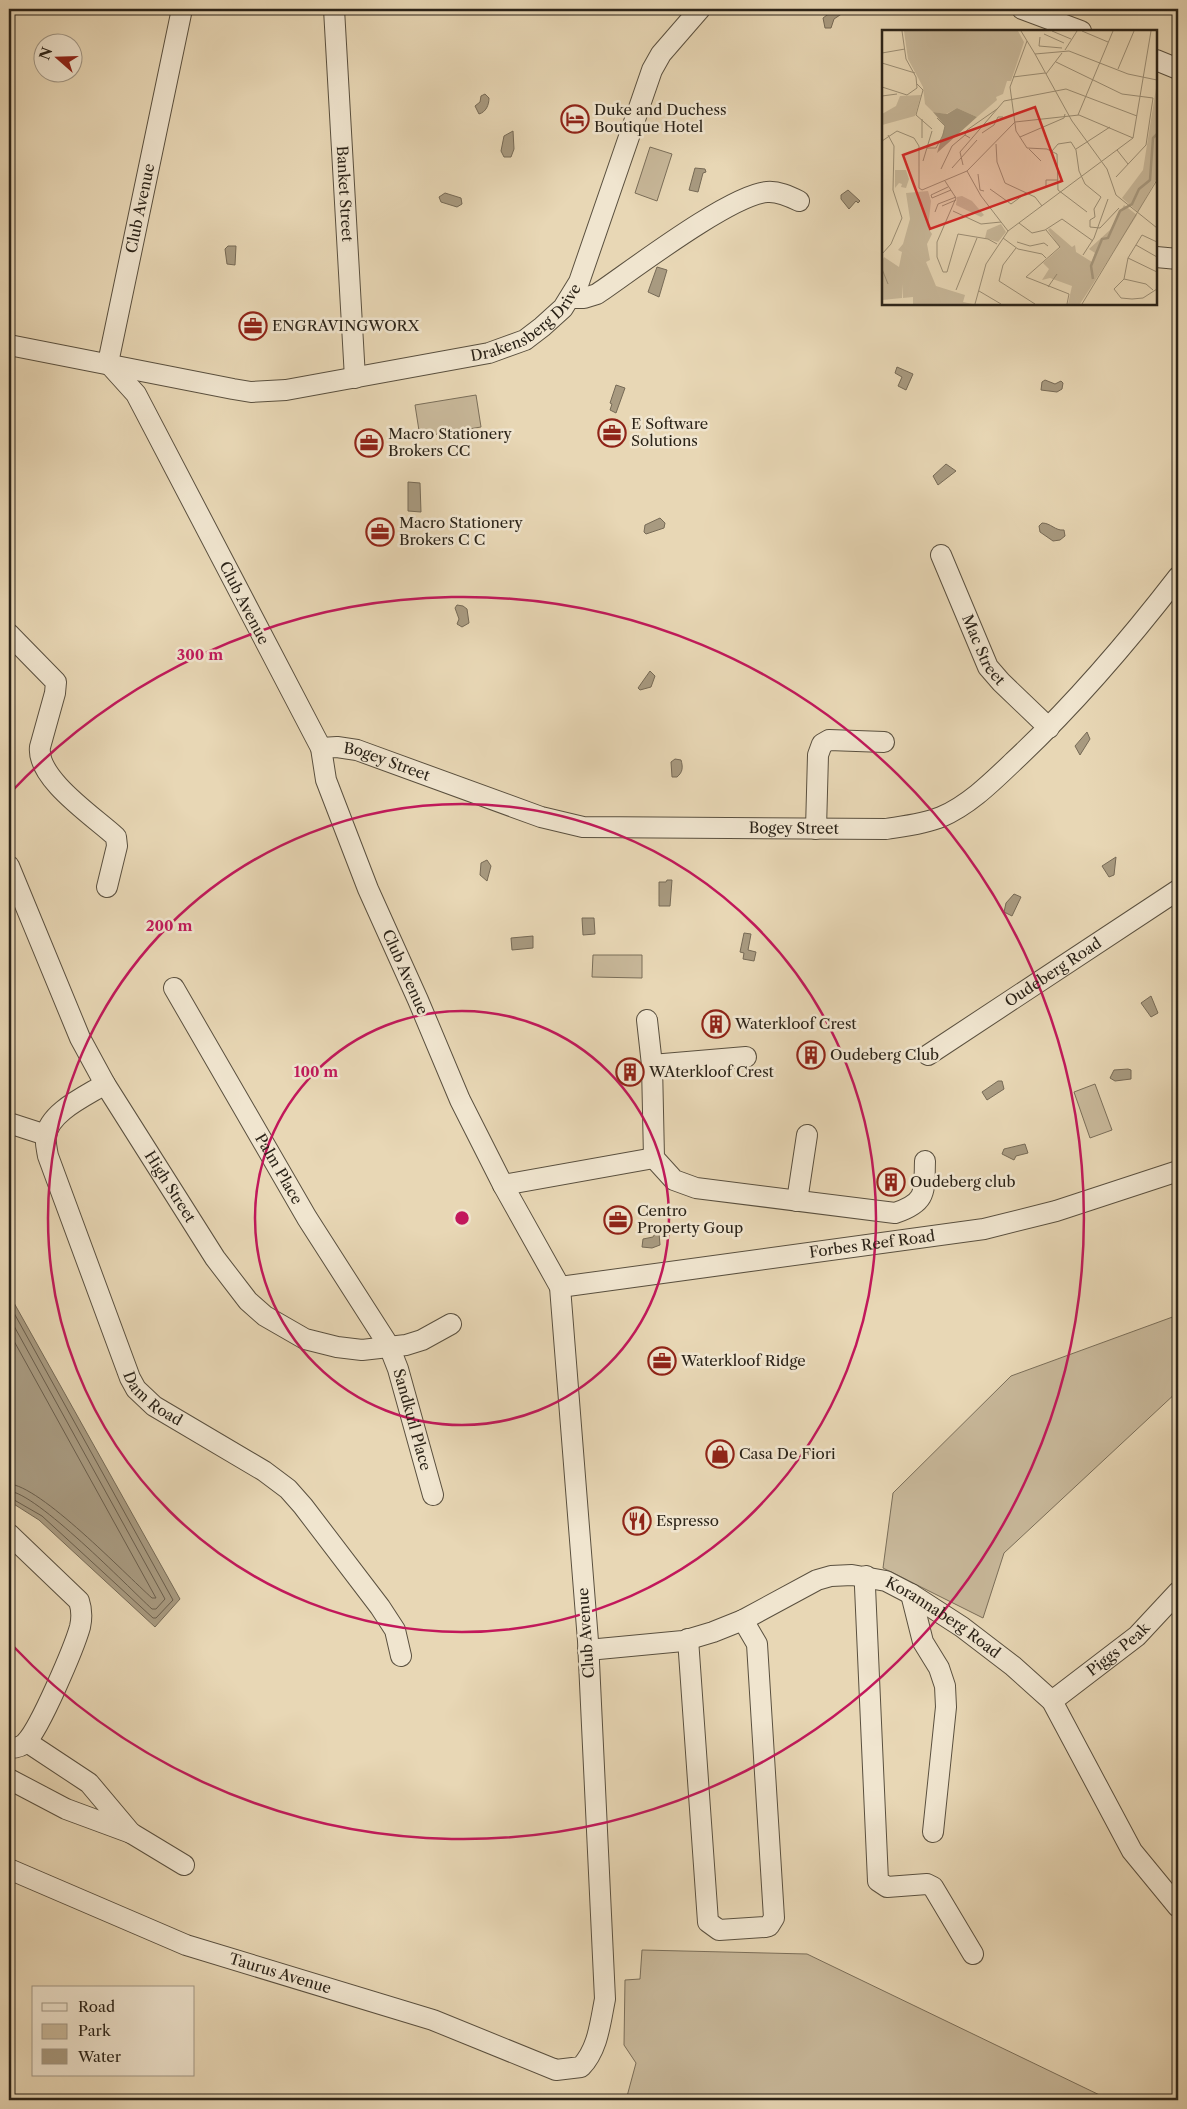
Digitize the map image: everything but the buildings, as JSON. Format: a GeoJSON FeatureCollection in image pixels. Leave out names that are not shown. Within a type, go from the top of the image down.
{"type":"FeatureCollection","features":[{"type":"Feature","properties":{"kind":"street","name":"Club Avenue"},"geometry":{"type":"LineString","coordinates":[[182,9],[108,363],[136,394],[303,717],[321,748],[326,780],[368,890],[418,1000],[460,1100],[503,1185],[560,1287],[588,1650],[604,2000],[597,2039],[587,2061],[575,2069],[556,2070]]}},
{"type":"Feature","properties":{"kind":"street","name":"Banket Street"},"geometry":{"type":"LineString","coordinates":[[334,9],[355,378]]}},
{"type":"Feature","properties":{"kind":"street","name":"Drakensberg Drive"},"geometry":{"type":"LineString","coordinates":[[9,344],[251,392],[286,390],[489,353],[525,340],[542,327],[570,298],[589,258],[615,174],[652,70],[661,54],[700,9]]}},
{"type":"Feature","properties":{"kind":"street"},"geometry":{"type":"LineString","coordinates":[[1022,9],[1078,30]]}},
{"type":"Feature","properties":{"kind":"street"},"geometry":{"type":"LineString","coordinates":[[1157,60],[1178,69]]}},
{"type":"Feature","properties":{"kind":"street"},"geometry":{"type":"LineString","coordinates":[[570,298],[584,298],[597,294],[716,214],[748,197],[767,192],[787,195],[800,201]]}},
{"type":"Feature","properties":{"kind":"street"},"geometry":{"type":"LineString","coordinates":[[1157,257],[1178,259]]}},
{"type":"Feature","properties":{"kind":"street"},"geometry":{"type":"LineString","coordinates":[[136,394],[169,375]]}},
{"type":"Feature","properties":{"kind":"street","name":"Mac Street"},"geometry":{"type":"LineString","coordinates":[[941,555],[988,667],[1000,682],[1049,728]]}},
{"type":"Feature","properties":{"kind":"street","name":"Bogey Street"},"geometry":{"type":"LineString","coordinates":[[321,748],[346,747],[367,753],[454,786],[565,824],[622,828],[673,826],[886,829],[924,822],[943,816],[965,803],[990,784],[1049,728],[1127,643],[1178,577]]}},
{"type":"Feature","properties":{"kind":"street"},"geometry":{"type":"LineString","coordinates":[[9,634],[56,682],[55,693],[40,747],[40,756],[46,770],[71,798],[116,838],[117,846],[107,887]]}},
{"type":"Feature","properties":{"kind":"street"},"geometry":{"type":"LineString","coordinates":[[816,829],[818,755],[822,744],[829,740],[884,742]]}},
{"type":"Feature","properties":{"kind":"street","name":"High Street"},"geometry":{"type":"LineString","coordinates":[[9,866],[80,1038],[105,1084],[215,1258],[257,1309],[283,1328],[317,1343],[362,1350],[406,1345],[422,1340],[451,1324]]}},
{"type":"Feature","properties":{"kind":"street","name":"Oudeberg Road"},"geometry":{"type":"LineString","coordinates":[[928,1054],[1178,890]]}},
{"type":"Feature","properties":{"kind":"street","name":"Palm Place"},"geometry":{"type":"LineString","coordinates":[[174,988],[307,1218],[389,1346]]}},
{"type":"Feature","properties":{"kind":"street"},"geometry":{"type":"LineString","coordinates":[[647,1020],[652,1065],[654,1158],[678,1182],[696,1188],[887,1213],[912,1207],[922,1196],[925,1161]]}},
{"type":"Feature","properties":{"kind":"street"},"geometry":{"type":"LineString","coordinates":[[652,1065],[746,1057]]}},
{"type":"Feature","properties":{"kind":"street"},"geometry":{"type":"LineString","coordinates":[[9,1124],[46,1135],[58,1116],[105,1084]]}},
{"type":"Feature","properties":{"kind":"street","name":"Dam Road"},"geometry":{"type":"LineString","coordinates":[[46,1135],[48,1156],[136,1389],[154,1406],[264,1471],[288,1489],[380,1607],[395,1630],[401,1656]]}},
{"type":"Feature","properties":{"kind":"street"},"geometry":{"type":"LineString","coordinates":[[798,1201],[807,1135]]}},
{"type":"Feature","properties":{"kind":"street"},"geometry":{"type":"LineString","coordinates":[[503,1185],[654,1158]]}},
{"type":"Feature","properties":{"kind":"street","name":"Forbes Reef Road"},"geometry":{"type":"LineString","coordinates":[[560,1287],[984,1229],[1056,1211],[1178,1170]]}},
{"type":"Feature","properties":{"kind":"street","name":"Sandkuil Place"},"geometry":{"type":"LineString","coordinates":[[389,1346],[398,1370],[433,1495]]}},
{"type":"Feature","properties":{"kind":"street"},"geometry":{"type":"LineString","coordinates":[[9,1534],[79,1601],[82,1611],[76,1636],[44,1711],[18,1745],[89,1783],[131,1833]]}},
{"type":"Feature","properties":{"kind":"street","name":"Korannaberg Road"},"geometry":{"type":"LineString","coordinates":[[588,1650],[688,1639],[714,1632],[743,1620],[817,1580],[840,1575],[866,1576],[886,1582],[911,1594],[976,1638],[1052,1701],[1132,1851],[1178,1907]]}},
{"type":"Feature","properties":{"kind":"street"},"geometry":{"type":"LineString","coordinates":[[866,1576],[865,1597],[878,1881],[887,1887],[927,1884],[933,1887],[973,1954]]}},
{"type":"Feature","properties":{"kind":"street","name":"Piggs Peak"},"geometry":{"type":"LineString","coordinates":[[1052,1701],[1137,1636],[1178,1592]]}},
{"type":"Feature","properties":{"kind":"street"},"geometry":{"type":"LineString","coordinates":[[911,1594],[922,1642],[939,1668],[945,1686],[946,1707],[933,1832]]}},
{"type":"Feature","properties":{"kind":"street"},"geometry":{"type":"LineString","coordinates":[[688,1639],[708,1922],[719,1930],[769,1926],[774,1918],[757,1644],[743,1620]]}},
{"type":"Feature","properties":{"kind":"street"},"geometry":{"type":"LineString","coordinates":[[9,1779],[66,1809],[131,1833],[184,1865]]}},
{"type":"Feature","properties":{"kind":"street","name":"Taurus Avenue"},"geometry":{"type":"LineString","coordinates":[[9,1869],[186,1945],[432,2020],[556,2070]]}},
{"type":"Feature","properties":{"kind":"green space"},"geometry":{"type":"Polygon","coordinates":[[[650,147],[672,154],[657,201],[635,193],[650,147]]]}},
{"type":"Feature","properties":{"kind":"green space"},"geometry":{"type":"Polygon","coordinates":[[[476,395],[481,427],[420,437],[415,405],[476,395]]]}},
{"type":"Feature","properties":{"kind":"green space"},"geometry":{"type":"Polygon","coordinates":[[[593,955],[642,955],[642,978],[592,977],[593,955]]]}},
{"type":"Feature","properties":{"kind":"green space"},"geometry":{"type":"Polygon","coordinates":[[[1095,1084],[1112,1130],[1090,1138],[1074,1092],[1095,1084]]]}},
{"type":"Feature","properties":{"kind":"green space"},"geometry":{"type":"Polygon","coordinates":[[[1178,1315],[1178,1391],[1004,1553],[983,1618],[883,1568],[893,1493],[1011,1376],[1178,1315]]]}},
{"type":"Feature","properties":{"kind":"green space"},"geometry":{"type":"Polygon","coordinates":[[[642,1950],[807,1954],[1110,2100],[626,2100],[636,2063],[624,2045],[625,1980],[640,1979],[642,1950]]]}},
{"type":"Feature","properties":{"kind":"water"},"geometry":{"type":"Polygon","coordinates":[[[835,9],[840,9],[843,13],[834,19],[831,28],[825,28],[823,18],[835,9]]]}},
{"type":"Feature","properties":{"kind":"water"},"geometry":{"type":"Polygon","coordinates":[[[485,94],[489,98],[487,108],[479,114],[475,106],[480,102],[481,96],[485,94]]]}},
{"type":"Feature","properties":{"kind":"water"},"geometry":{"type":"Polygon","coordinates":[[[513,131],[514,149],[511,157],[504,157],[501,151],[504,136],[513,131]]]}},
{"type":"Feature","properties":{"kind":"water"},"geometry":{"type":"Polygon","coordinates":[[[695,168],[705,169],[706,172],[703,173],[698,192],[689,190],[695,168]]]}},
{"type":"Feature","properties":{"kind":"water"},"geometry":{"type":"Polygon","coordinates":[[[848,190],[860,201],[858,203],[856,201],[849,209],[841,199],[841,195],[848,190]]]}},
{"type":"Feature","properties":{"kind":"water"},"geometry":{"type":"Polygon","coordinates":[[[445,193],[461,198],[462,204],[457,207],[441,202],[439,197],[445,193]]]}},
{"type":"Feature","properties":{"kind":"water"},"geometry":{"type":"Polygon","coordinates":[[[228,246],[236,246],[235,265],[227,264],[225,249],[228,246]]]}},
{"type":"Feature","properties":{"kind":"water"},"geometry":{"type":"Polygon","coordinates":[[[657,267],[667,270],[659,297],[648,292],[657,267]]]}},
{"type":"Feature","properties":{"kind":"water"},"geometry":{"type":"Polygon","coordinates":[[[897,367],[913,374],[906,390],[898,386],[902,377],[895,373],[897,367]]]}},
{"type":"Feature","properties":{"kind":"water"},"geometry":{"type":"Polygon","coordinates":[[[1045,380],[1055,384],[1061,381],[1063,383],[1062,389],[1057,392],[1041,390],[1042,382],[1045,380]]]}},
{"type":"Feature","properties":{"kind":"water"},"geometry":{"type":"Polygon","coordinates":[[[616,385],[625,388],[616,413],[610,410],[612,404],[610,403],[616,385]]]}},
{"type":"Feature","properties":{"kind":"water"},"geometry":{"type":"Polygon","coordinates":[[[946,464],[956,471],[938,485],[933,476],[946,464]]]}},
{"type":"Feature","properties":{"kind":"water"},"geometry":{"type":"Polygon","coordinates":[[[408,482],[420,483],[421,512],[408,511],[408,482]]]}},
{"type":"Feature","properties":{"kind":"water"},"geometry":{"type":"Polygon","coordinates":[[[660,518],[665,523],[664,528],[646,534],[644,532],[645,525],[660,518]]]}},
{"type":"Feature","properties":{"kind":"water"},"geometry":{"type":"Polygon","coordinates":[[[1042,523],[1064,530],[1065,536],[1060,540],[1053,541],[1040,532],[1039,526],[1042,523]]]}},
{"type":"Feature","properties":{"kind":"water"},"geometry":{"type":"Polygon","coordinates":[[[457,605],[467,609],[469,623],[462,627],[457,624],[459,619],[455,608],[457,605]]]}},
{"type":"Feature","properties":{"kind":"water"},"geometry":{"type":"Polygon","coordinates":[[[650,671],[655,676],[651,687],[640,690],[638,688],[650,671]]]}},
{"type":"Feature","properties":{"kind":"water"},"geometry":{"type":"Polygon","coordinates":[[[1087,732],[1090,739],[1080,755],[1075,746],[1087,732]]]}},
{"type":"Feature","properties":{"kind":"water"},"geometry":{"type":"Polygon","coordinates":[[[675,759],[681,760],[682,769],[677,777],[672,777],[671,762],[675,759]]]}},
{"type":"Feature","properties":{"kind":"water"},"geometry":{"type":"Polygon","coordinates":[[[1116,857],[1114,875],[1109,877],[1102,866],[1116,857]]]}},
{"type":"Feature","properties":{"kind":"water"},"geometry":{"type":"Polygon","coordinates":[[[487,860],[491,866],[487,881],[480,875],[481,863],[487,860]]]}},
{"type":"Feature","properties":{"kind":"water"},"geometry":{"type":"Polygon","coordinates":[[[667,880],[672,880],[670,906],[659,906],[659,882],[666,882],[667,880]]]}},
{"type":"Feature","properties":{"kind":"water"},"geometry":{"type":"Polygon","coordinates":[[[1014,894],[1021,897],[1012,916],[1004,912],[1006,903],[1014,894]]]}},
{"type":"Feature","properties":{"kind":"water"},"geometry":{"type":"Polygon","coordinates":[[[582,918],[594,918],[595,934],[583,935],[582,918]]]}},
{"type":"Feature","properties":{"kind":"water"},"geometry":{"type":"Polygon","coordinates":[[[744,933],[751,934],[748,950],[756,952],[754,961],[743,959],[744,953],[740,952],[744,933]]]}},
{"type":"Feature","properties":{"kind":"water"},"geometry":{"type":"Polygon","coordinates":[[[533,936],[533,948],[512,950],[511,938],[533,936]]]}},
{"type":"Feature","properties":{"kind":"water"},"geometry":{"type":"Polygon","coordinates":[[[1151,996],[1158,1013],[1151,1017],[1141,1003],[1151,996]]]}},
{"type":"Feature","properties":{"kind":"water"},"geometry":{"type":"Polygon","coordinates":[[[1114,1070],[1131,1070],[1131,1079],[1115,1081],[1110,1078],[1114,1070]]]}},
{"type":"Feature","properties":{"kind":"water"},"geometry":{"type":"Polygon","coordinates":[[[998,1081],[1002,1081],[1004,1089],[987,1100],[982,1092],[998,1081]]]}},
{"type":"Feature","properties":{"kind":"water"},"geometry":{"type":"Polygon","coordinates":[[[1025,1144],[1028,1153],[1016,1156],[1014,1160],[1002,1154],[1004,1149],[1025,1144]]]}},
{"type":"Feature","properties":{"kind":"water"},"geometry":{"type":"Polygon","coordinates":[[[656,1232],[659,1233],[660,1245],[652,1248],[642,1247],[643,1239],[653,1237],[656,1232]]]}},
{"type":"Feature","properties":{"kind":"water"},"geometry":{"type":"Polygon","coordinates":[[[9,1294],[180,1599],[155,1627],[39,1520],[9,1501],[9,1294]]]}},
{"type":"Feature","properties":{"kind":"place","name":"Duke and Duchess Boutique Hotel"},"geometry":{"type":"Point","coordinates":[575,119]}},
{"type":"Feature","properties":{"kind":"place","name":"ENGRAVINGWORX"},"geometry":{"type":"Point","coordinates":[253,326]}},
{"type":"Feature","properties":{"kind":"place","name":"E Software Solutions"},"geometry":{"type":"Point","coordinates":[612,433]}},
{"type":"Feature","properties":{"kind":"place","name":"Macro Stationery Brokers CC"},"geometry":{"type":"Point","coordinates":[369,443]}},
{"type":"Feature","properties":{"kind":"place","name":"Macro Stationery Brokers C C"},"geometry":{"type":"Point","coordinates":[380,532]}},
{"type":"Feature","properties":{"kind":"place","name":"Waterkloof Crest"},"geometry":{"type":"Point","coordinates":[716,1024]}},
{"type":"Feature","properties":{"kind":"place","name":"Oudeberg Club"},"geometry":{"type":"Point","coordinates":[811,1055]}},
{"type":"Feature","properties":{"kind":"place","name":"WAterkloof Crest"},"geometry":{"type":"Point","coordinates":[630,1072]}},
{"type":"Feature","properties":{"kind":"place","name":"Oudeberg club"},"geometry":{"type":"Point","coordinates":[891,1182]}},
{"type":"Feature","properties":{"kind":"place","name":"Centro Property Goup"},"geometry":{"type":"Point","coordinates":[618,1220]}},
{"type":"Feature","properties":{"kind":"place","name":"Waterkloof Ridge"},"geometry":{"type":"Point","coordinates":[662,1361]}},
{"type":"Feature","properties":{"kind":"place","name":"Casa De Fiori"},"geometry":{"type":"Point","coordinates":[720,1454]}},
{"type":"Feature","properties":{"kind":"place","name":"Espresso"},"geometry":{"type":"Point","coordinates":[637,1521]}}]}
